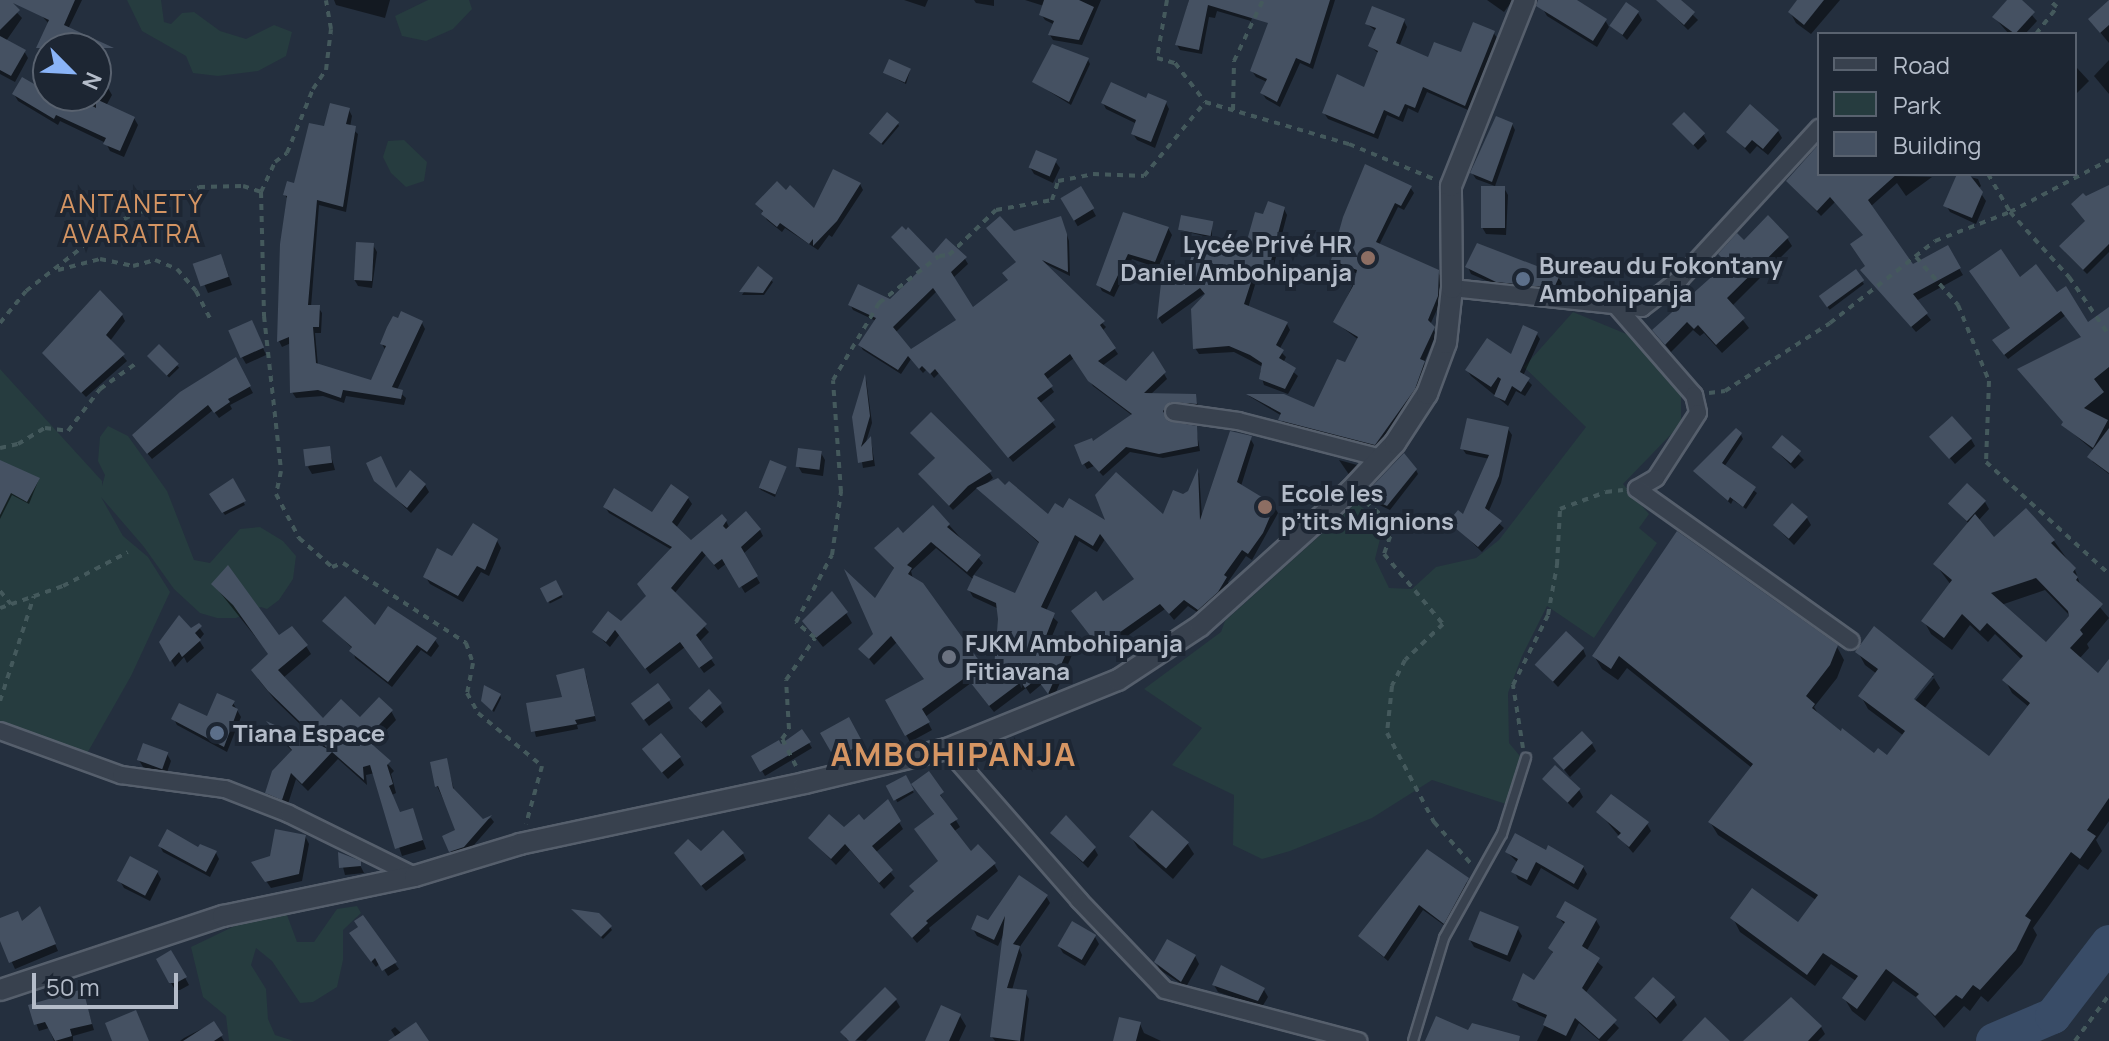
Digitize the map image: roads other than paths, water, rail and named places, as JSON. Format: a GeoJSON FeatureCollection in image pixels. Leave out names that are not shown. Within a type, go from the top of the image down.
{"type":"FeatureCollection","features":[{"type":"Feature","properties":{"kind":"street"},"geometry":{"type":"LineString","coordinates":[[0,990],[223,916],[415,876],[520,844],[947,749],[1118,680],[1200,626],[1350,491],[1381,458],[1427,394],[1446,343],[1452,288],[1451,186],[1525,0]]}},
{"type":"Feature","properties":{"kind":"street"},"geometry":{"type":"LineString","coordinates":[[1452,288],[1618,308],[1642,308],[1681,278],[1817,130]]}},
{"type":"Feature","properties":{"kind":"street"},"geometry":{"type":"LineString","coordinates":[[1618,308],[1694,395],[1698,413],[1656,478],[1637,489],[1851,641]]}},
{"type":"Feature","properties":{"kind":"street"},"geometry":{"type":"LineString","coordinates":[[1174,412],[1238,421],[1381,458]]}},
{"type":"Feature","properties":{"kind":"street"},"geometry":{"type":"LineString","coordinates":[[0,731],[121,775],[225,789],[289,814],[415,876]]}},
{"type":"Feature","properties":{"kind":"street"},"geometry":{"type":"LineString","coordinates":[[947,749],[1079,900],[1165,990],[1358,1041]]}},
{"type":"Feature","properties":{"kind":"lane"},"geometry":{"type":"LineString","coordinates":[[1413,1041],[1444,938],[1482,875],[1502,834],[1526,758]]}},
{"type":"Feature","properties":{"kind":"waterway"},"geometry":{"type":"LineString","coordinates":[[1994,1041],[2053,1016],[2109,943]]}},
{"type":"Feature","properties":{"kind":"place","name":"Lycée Privé HR Daniel Ambohipanja"},"geometry":{"type":"Point","coordinates":[1368,258]}},
{"type":"Feature","properties":{"kind":"place","name":"Bureau du Fokontany Ambohipanja"},"geometry":{"type":"Point","coordinates":[1523,279]}},
{"type":"Feature","properties":{"kind":"place","name":"Ecole les p’tits Mignions"},"geometry":{"type":"Point","coordinates":[1265,507]}},
{"type":"Feature","properties":{"kind":"place","name":"FJKM Ambohipanja Fitiavana"},"geometry":{"type":"Point","coordinates":[949,657]}},
{"type":"Feature","properties":{"kind":"place","name":"Tiana Espace"},"geometry":{"type":"Point","coordinates":[217,733]}},
{"type":"Feature","properties":{"kind":"district","name":"ANTANETY AVARATRA"},"geometry":{"type":"Point","coordinates":[132,219]}},
{"type":"Feature","properties":{"kind":"district","name":"AMBOHIPANJA"},"geometry":{"type":"Point","coordinates":[954,754]}}]}
